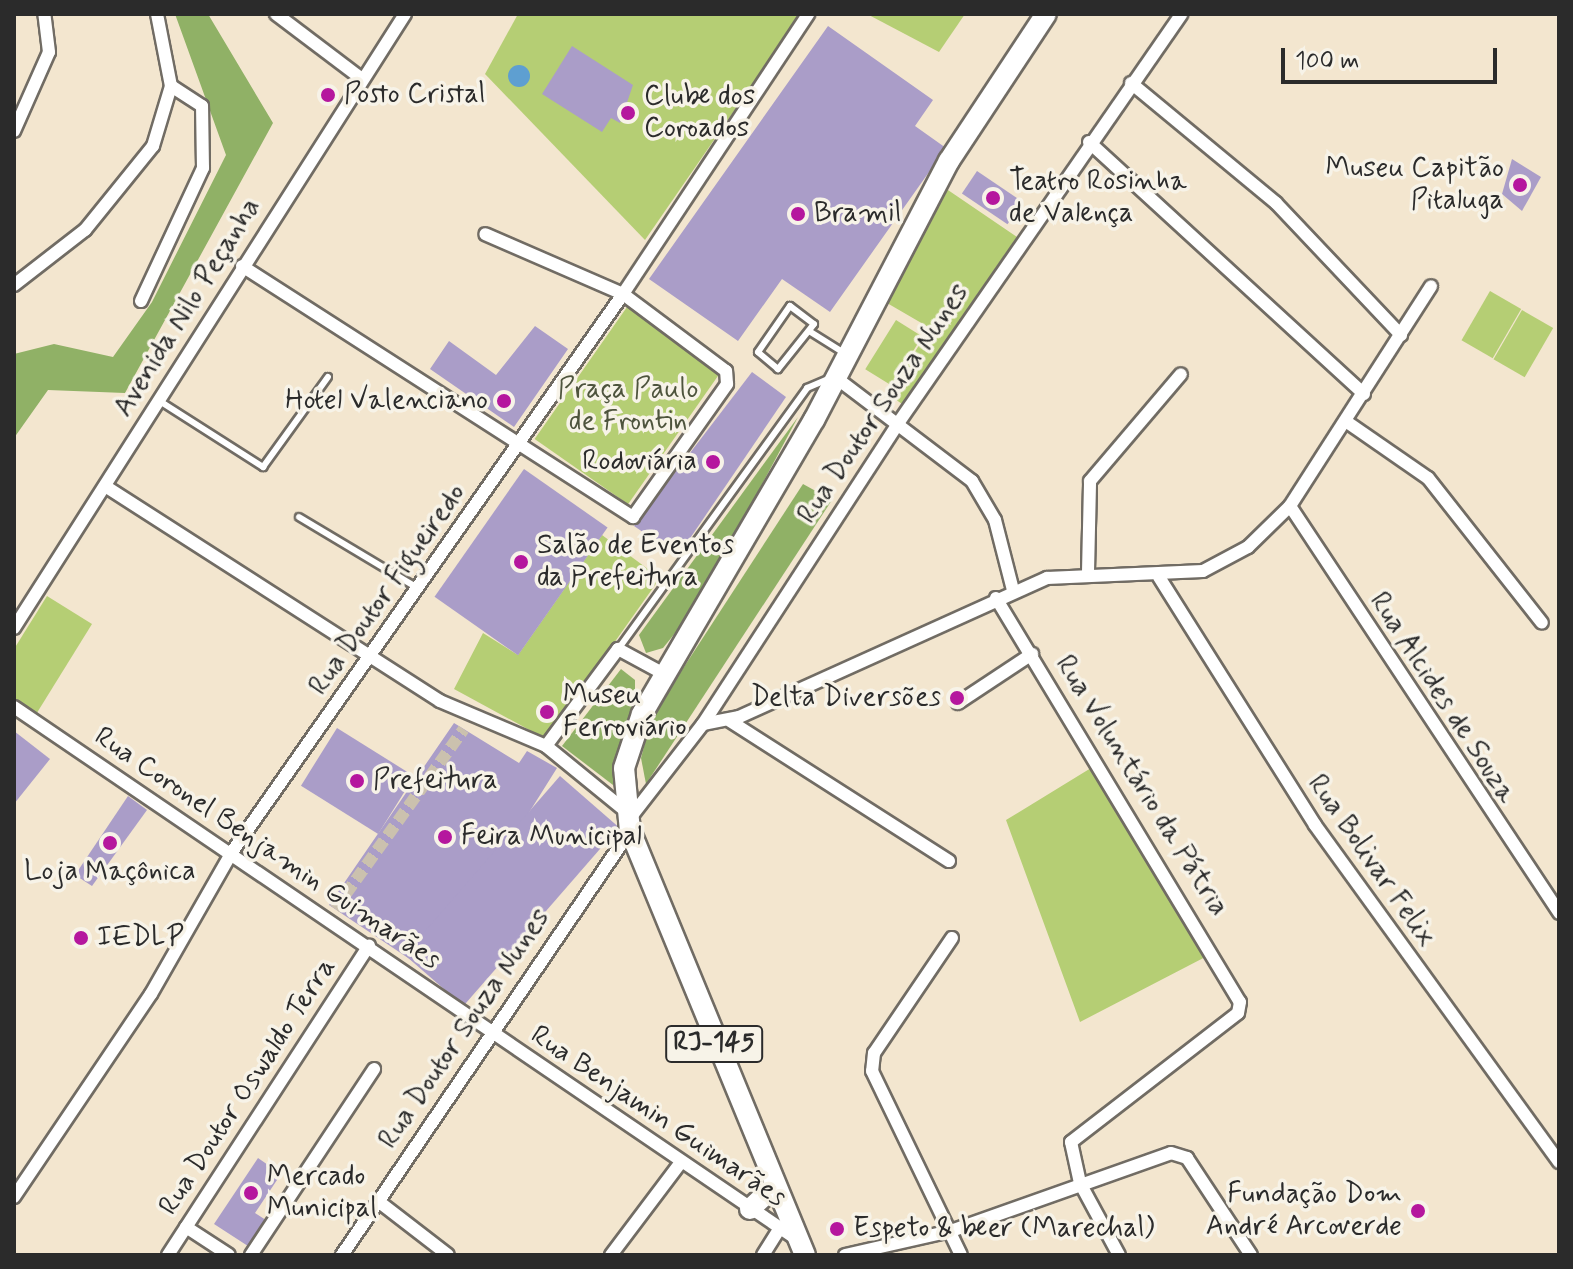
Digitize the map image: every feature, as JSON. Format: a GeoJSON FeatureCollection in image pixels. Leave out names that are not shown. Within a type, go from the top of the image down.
{"type":"FeatureCollection","features":[{"type":"Feature","properties":{"kind":"main road","name":"RJ-145"},"geometry":{"type":"LineString","coordinates":[[801,1247],[628,822],[632,737],[664,674],[835,377],[949,161],[1046,14]]}},
{"type":"Feature","properties":{"kind":"main road"},"geometry":{"type":"LineString","coordinates":[[750,1209],[775,1186]]}},
{"type":"Feature","properties":{"kind":"street"},"geometry":{"type":"LineString","coordinates":[[14,131],[49,52],[44,14]]}},
{"type":"Feature","properties":{"kind":"street"},"geometry":{"type":"LineString","coordinates":[[14,285],[52,261],[125,189],[153,146],[171,86],[157,14]]}},
{"type":"Feature","properties":{"kind":"street"},"geometry":{"type":"LineString","coordinates":[[276,14],[362,79]]}},
{"type":"Feature","properties":{"kind":"street","name":"Avenida Nilo Peçanha"},"geometry":{"type":"LineString","coordinates":[[14,628],[405,14]]}},
{"type":"Feature","properties":{"kind":"street","name":"Rua Doutor Figueiredo"},"geometry":{"type":"LineString","coordinates":[[14,1197],[151,994],[232,852],[373,656],[623,294],[808,14]]}},
{"type":"Feature","properties":{"kind":"street","name":"Rua Doutor Souza Nunes"},"geometry":{"type":"LineString","coordinates":[[342,1255],[628,822],[703,724],[899,422],[1089,142],[1181,14]]}},
{"type":"Feature","properties":{"kind":"street"},"geometry":{"type":"LineString","coordinates":[[1131,83],[1276,203],[1401,335]]}},
{"type":"Feature","properties":{"kind":"street"},"geometry":{"type":"LineString","coordinates":[[141,301],[203,168],[202,106],[171,86]]}},
{"type":"Feature","properties":{"kind":"street"},"geometry":{"type":"LineString","coordinates":[[1089,142],[1364,394]]}},
{"type":"Feature","properties":{"kind":"street"},"geometry":{"type":"LineString","coordinates":[[242,266],[633,517],[727,384],[726,371],[623,294],[485,234]]}},
{"type":"Feature","properties":{"kind":"street"},"geometry":{"type":"LineString","coordinates":[[703,724],[730,721],[1013,590],[1088,572],[1159,577],[1225,561],[1290,506],[1347,422],[1431,286]]}},
{"type":"Feature","properties":{"kind":"street"},"geometry":{"type":"LineString","coordinates":[[1088,572],[1090,481],[1181,374]]}},
{"type":"Feature","properties":{"kind":"street"},"geometry":{"type":"LineString","coordinates":[[835,377],[899,422],[977,490],[995,520],[1013,590]]}},
{"type":"Feature","properties":{"kind":"street"},"geometry":{"type":"LineString","coordinates":[[1347,422],[1428,478],[1542,623]]}},
{"type":"Feature","properties":{"kind":"street"},"geometry":{"type":"LineString","coordinates":[[105,486],[472,717],[546,746],[628,822]]}},
{"type":"Feature","properties":{"kind":"street","name":"Rua Alcides de Souza"},"geometry":{"type":"LineString","coordinates":[[1290,506],[1559,913]]}},
{"type":"Feature","properties":{"kind":"street","name":"Rua Bolivar Felix"},"geometry":{"type":"LineString","coordinates":[[1159,577],[1315,825],[1559,1162]]}},
{"type":"Feature","properties":{"kind":"street","name":"Rua Voluntário da Pátria"},"geometry":{"type":"LineString","coordinates":[[996,598],[1240,1002],[1238,1013],[1076,1133],[1070,1149],[1080,1183]]}},
{"type":"Feature","properties":{"kind":"street"},"geometry":{"type":"LineString","coordinates":[[546,746],[618,649],[664,674]]}},
{"type":"Feature","properties":{"kind":"street"},"geometry":{"type":"LineString","coordinates":[[958,703],[1032,654]]}},
{"type":"Feature","properties":{"kind":"street","name":"Rua Coronel Benjamin Guimarães"},"geometry":{"type":"LineString","coordinates":[[14,707],[232,852],[332,913],[369,946],[491,1032]]}},
{"type":"Feature","properties":{"kind":"street"},"geometry":{"type":"LineString","coordinates":[[464,729],[472,717]]}},
{"type":"Feature","properties":{"kind":"street"},"geometry":{"type":"LineString","coordinates":[[730,721],[949,861]]}},
{"type":"Feature","properties":{"kind":"street"},"geometry":{"type":"LineString","coordinates":[[952,938],[872,1060],[884,1103],[961,1255]]}},
{"type":"Feature","properties":{"kind":"street","name":"Rua Doutor Oswaldo Terra"},"geometry":{"type":"LineString","coordinates":[[168,1255],[369,946]]}},
{"type":"Feature","properties":{"kind":"street","name":"Rua Benjamin Guimarães"},"geometry":{"type":"LineString","coordinates":[[491,1032],[801,1247]]}},
{"type":"Feature","properties":{"kind":"street"},"geometry":{"type":"LineString","coordinates":[[251,1255],[374,1069]]}},
{"type":"Feature","properties":{"kind":"street"},"geometry":{"type":"LineString","coordinates":[[845,1255],[951,1231],[1171,1153],[1187,1158],[1251,1255]]}},
{"type":"Feature","properties":{"kind":"street"},"geometry":{"type":"LineString","coordinates":[[611,1255],[681,1162]]}},
{"type":"Feature","properties":{"kind":"street"},"geometry":{"type":"LineString","coordinates":[[1080,1183],[1119,1255]]}},
{"type":"Feature","properties":{"kind":"street"},"geometry":{"type":"LineString","coordinates":[[378,1201],[448,1255]]}},
{"type":"Feature","properties":{"kind":"street"},"geometry":{"type":"LineString","coordinates":[[186,1227],[229,1255]]}},
{"type":"Feature","properties":{"kind":"street"},"geometry":{"type":"LineString","coordinates":[[763,1255],[779,1229]]}},
{"type":"Feature","properties":{"kind":"lane"},"geometry":{"type":"LineString","coordinates":[[790,306],[814,322],[809,331],[784,367],[758,355],[790,306]]}},
{"type":"Feature","properties":{"kind":"lane"},"geometry":{"type":"LineString","coordinates":[[809,331],[846,354]]}},
{"type":"Feature","properties":{"kind":"lane"},"geometry":{"type":"LineString","coordinates":[[158,400],[263,467],[328,377]]}},
{"type":"Feature","properties":{"kind":"lane"},"geometry":{"type":"LineString","coordinates":[[618,649],[807,388],[835,377]]}},
{"type":"Feature","properties":{"kind":"lane"},"geometry":{"type":"LineString","coordinates":[[299,517],[419,589]]}},
{"type":"Feature","properties":{"kind":"green space"},"geometry":{"type":"Polygon","coordinates":[[[175,14],[208,14],[273,123],[125,393],[48,390],[14,438],[14,354],[54,344],[113,357],[152,302],[226,155],[175,14]]]}},
{"type":"Feature","properties":{"kind":"green space","name":"Clube dos Coroados"},"geometry":{"type":"Polygon","coordinates":[[[518,14],[801,14],[645,240],[485,74],[518,14]]]}},
{"type":"Feature","properties":{"kind":"green space"},"geometry":{"type":"Polygon","coordinates":[[[867,14],[965,14],[939,52],[867,14]]]}},
{"type":"Feature","properties":{"kind":"green space"},"geometry":{"type":"Polygon","coordinates":[[[945,188],[1017,237],[902,404],[888,394],[930,328],[887,303],[945,188]]]}},
{"type":"Feature","properties":{"kind":"green space"},"geometry":{"type":"Polygon","coordinates":[[[1490,291],[1521,309],[1493,358],[1462,340],[1490,291]]]}},
{"type":"Feature","properties":{"kind":"green space","name":"Praça Paulo de Frontin"},"geometry":{"type":"Polygon","coordinates":[[[627,307],[720,372],[628,504],[535,439],[627,307]]]}},
{"type":"Feature","properties":{"kind":"green space"},"geometry":{"type":"Polygon","coordinates":[[[1522,310],[1553,328],[1525,377],[1494,359],[1522,310]]]}},
{"type":"Feature","properties":{"kind":"green space"},"geometry":{"type":"Polygon","coordinates":[[[896,320],[922,336],[892,386],[865,369],[896,320]]]}},
{"type":"Feature","properties":{"kind":"green space"},"geometry":{"type":"Polygon","coordinates":[[[798,417],[697,606],[663,648],[646,653],[639,635],[798,417]]]}},
{"type":"Feature","properties":{"kind":"green space"},"geometry":{"type":"Polygon","coordinates":[[[803,484],[832,500],[646,784],[641,758],[652,716],[803,484]]]}},
{"type":"Feature","properties":{"kind":"green space"},"geometry":{"type":"Polygon","coordinates":[[[602,535],[660,578],[546,739],[454,689],[483,633],[518,655],[602,535]]]}},
{"type":"Feature","properties":{"kind":"green space"},"geometry":{"type":"Polygon","coordinates":[[[47,596],[92,624],[35,716],[14,702],[14,649],[47,596]]]}},
{"type":"Feature","properties":{"kind":"green space"},"geometry":{"type":"Polygon","coordinates":[[[621,669],[635,680],[635,695],[613,785],[562,746],[621,669]]]}},
{"type":"Feature","properties":{"kind":"green space"},"geometry":{"type":"Polygon","coordinates":[[[1091,768],[1200,949],[1213,953],[1080,1022],[1006,820],[1091,768]]]}},
{"type":"Feature","properties":{"kind":"water"},"geometry":{"type":"Polygon","coordinates":[[[519,65],[527,68],[530,76],[527,84],[519,87],[511,84],[508,76],[511,68],[519,65]]]}},
{"type":"Feature","properties":{"kind":"building","name":"Bramil"},"geometry":{"type":"Polygon","coordinates":[[[828,26],[933,100],[915,126],[946,148],[830,312],[782,279],[738,341],[649,279],[828,26]]]}},
{"type":"Feature","properties":{"kind":"building"},"geometry":{"type":"Polygon","coordinates":[[[572,46],[633,85],[620,123],[611,118],[602,132],[542,94],[572,46]]]}},
{"type":"Feature","properties":{"kind":"building","name":"Museu Capitão Pitaluga"},"geometry":{"type":"Polygon","coordinates":[[[1512,159],[1541,177],[1522,211],[1502,194],[1512,159]]]}},
{"type":"Feature","properties":{"kind":"building","name":"Teatro Rosinha de Valença"},"geometry":{"type":"Polygon","coordinates":[[[977,171],[1023,202],[1007,224],[962,193],[977,171]]]}},
{"type":"Feature","properties":{"kind":"building","name":"Hotel Valenciano"},"geometry":{"type":"Polygon","coordinates":[[[535,326],[568,349],[514,427],[430,369],[449,341],[496,375],[535,326]]]}},
{"type":"Feature","properties":{"kind":"building","name":"Rodoviária"},"geometry":{"type":"Polygon","coordinates":[[[752,372],[786,397],[678,556],[634,526],[752,372]]]}},
{"type":"Feature","properties":{"kind":"building","name":"Salão de Eventos da Prefeitura"},"geometry":{"type":"Polygon","coordinates":[[[524,469],[608,528],[518,655],[435,597],[524,469]]]}},
{"type":"Feature","properties":{"kind":"building","name":"Feira Municipal"},"geometry":{"type":"Polygon","coordinates":[[[454,723],[519,763],[527,751],[557,768],[429,972],[329,905],[454,723]]]}},
{"type":"Feature","properties":{"kind":"building","name":"Prefeitura"},"geometry":{"type":"Polygon","coordinates":[[[337,728],[414,776],[378,834],[301,786],[337,728]]]}},
{"type":"Feature","properties":{"kind":"building"},"geometry":{"type":"Polygon","coordinates":[[[14,731],[50,759],[14,804],[14,731]]]}},
{"type":"Feature","properties":{"kind":"building"},"geometry":{"type":"Polygon","coordinates":[[[560,776],[619,827],[463,1006],[405,955],[560,776]]]}},
{"type":"Feature","properties":{"kind":"building","name":"Loja Maçônica"},"geometry":{"type":"Polygon","coordinates":[[[128,796],[147,810],[92,886],[75,875],[128,796]]]}},
{"type":"Feature","properties":{"kind":"building","name":"Mercado Municipal"},"geometry":{"type":"Polygon","coordinates":[[[258,1158],[281,1174],[255,1213],[269,1222],[251,1248],[214,1224],[258,1158]]]}},
{"type":"Feature","properties":{"kind":"tunnel"},"geometry":{"type":"LineString","coordinates":[[335,909],[464,729]]}},
{"type":"Feature","properties":{"kind":"place","name":"Posto Cristal"},"geometry":{"type":"Point","coordinates":[328,95]}},
{"type":"Feature","properties":{"kind":"place","name":"Clube dos Coroados"},"geometry":{"type":"Point","coordinates":[628,113]}},
{"type":"Feature","properties":{"kind":"place","name":"Museu Capitão Pitaluga"},"geometry":{"type":"Point","coordinates":[1520,185]}},
{"type":"Feature","properties":{"kind":"place","name":"Teatro Rosinha de Valença"},"geometry":{"type":"Point","coordinates":[993,198]}},
{"type":"Feature","properties":{"kind":"place","name":"Bramil"},"geometry":{"type":"Point","coordinates":[798,214]}},
{"type":"Feature","properties":{"kind":"place","name":"Hotel Valenciano"},"geometry":{"type":"Point","coordinates":[504,401]}},
{"type":"Feature","properties":{"kind":"place","name":"Rodoviária"},"geometry":{"type":"Point","coordinates":[713,462]}},
{"type":"Feature","properties":{"kind":"place","name":"Salão de Eventos da Prefeitura"},"geometry":{"type":"Point","coordinates":[521,562]}},
{"type":"Feature","properties":{"kind":"place","name":"Delta Diversões"},"geometry":{"type":"Point","coordinates":[957,698]}},
{"type":"Feature","properties":{"kind":"place","name":"Museu Ferroviário"},"geometry":{"type":"Point","coordinates":[547,712]}},
{"type":"Feature","properties":{"kind":"place","name":"Prefeitura"},"geometry":{"type":"Point","coordinates":[357,781]}},
{"type":"Feature","properties":{"kind":"place","name":"Feira Municipal"},"geometry":{"type":"Point","coordinates":[445,837]}},
{"type":"Feature","properties":{"kind":"place","name":"Loja Maçônica"},"geometry":{"type":"Point","coordinates":[110,843]}},
{"type":"Feature","properties":{"kind":"place","name":"IEDLP"},"geometry":{"type":"Point","coordinates":[81,938]}},
{"type":"Feature","properties":{"kind":"place","name":"Mercado Municipal"},"geometry":{"type":"Point","coordinates":[251,1193]}},
{"type":"Feature","properties":{"kind":"place","name":"Fundação Dom André Arcoverde"},"geometry":{"type":"Point","coordinates":[1418,1211]}},
{"type":"Feature","properties":{"kind":"place","name":"Espeto & beer (Marechal)"},"geometry":{"type":"Point","coordinates":[837,1229]}}]}
